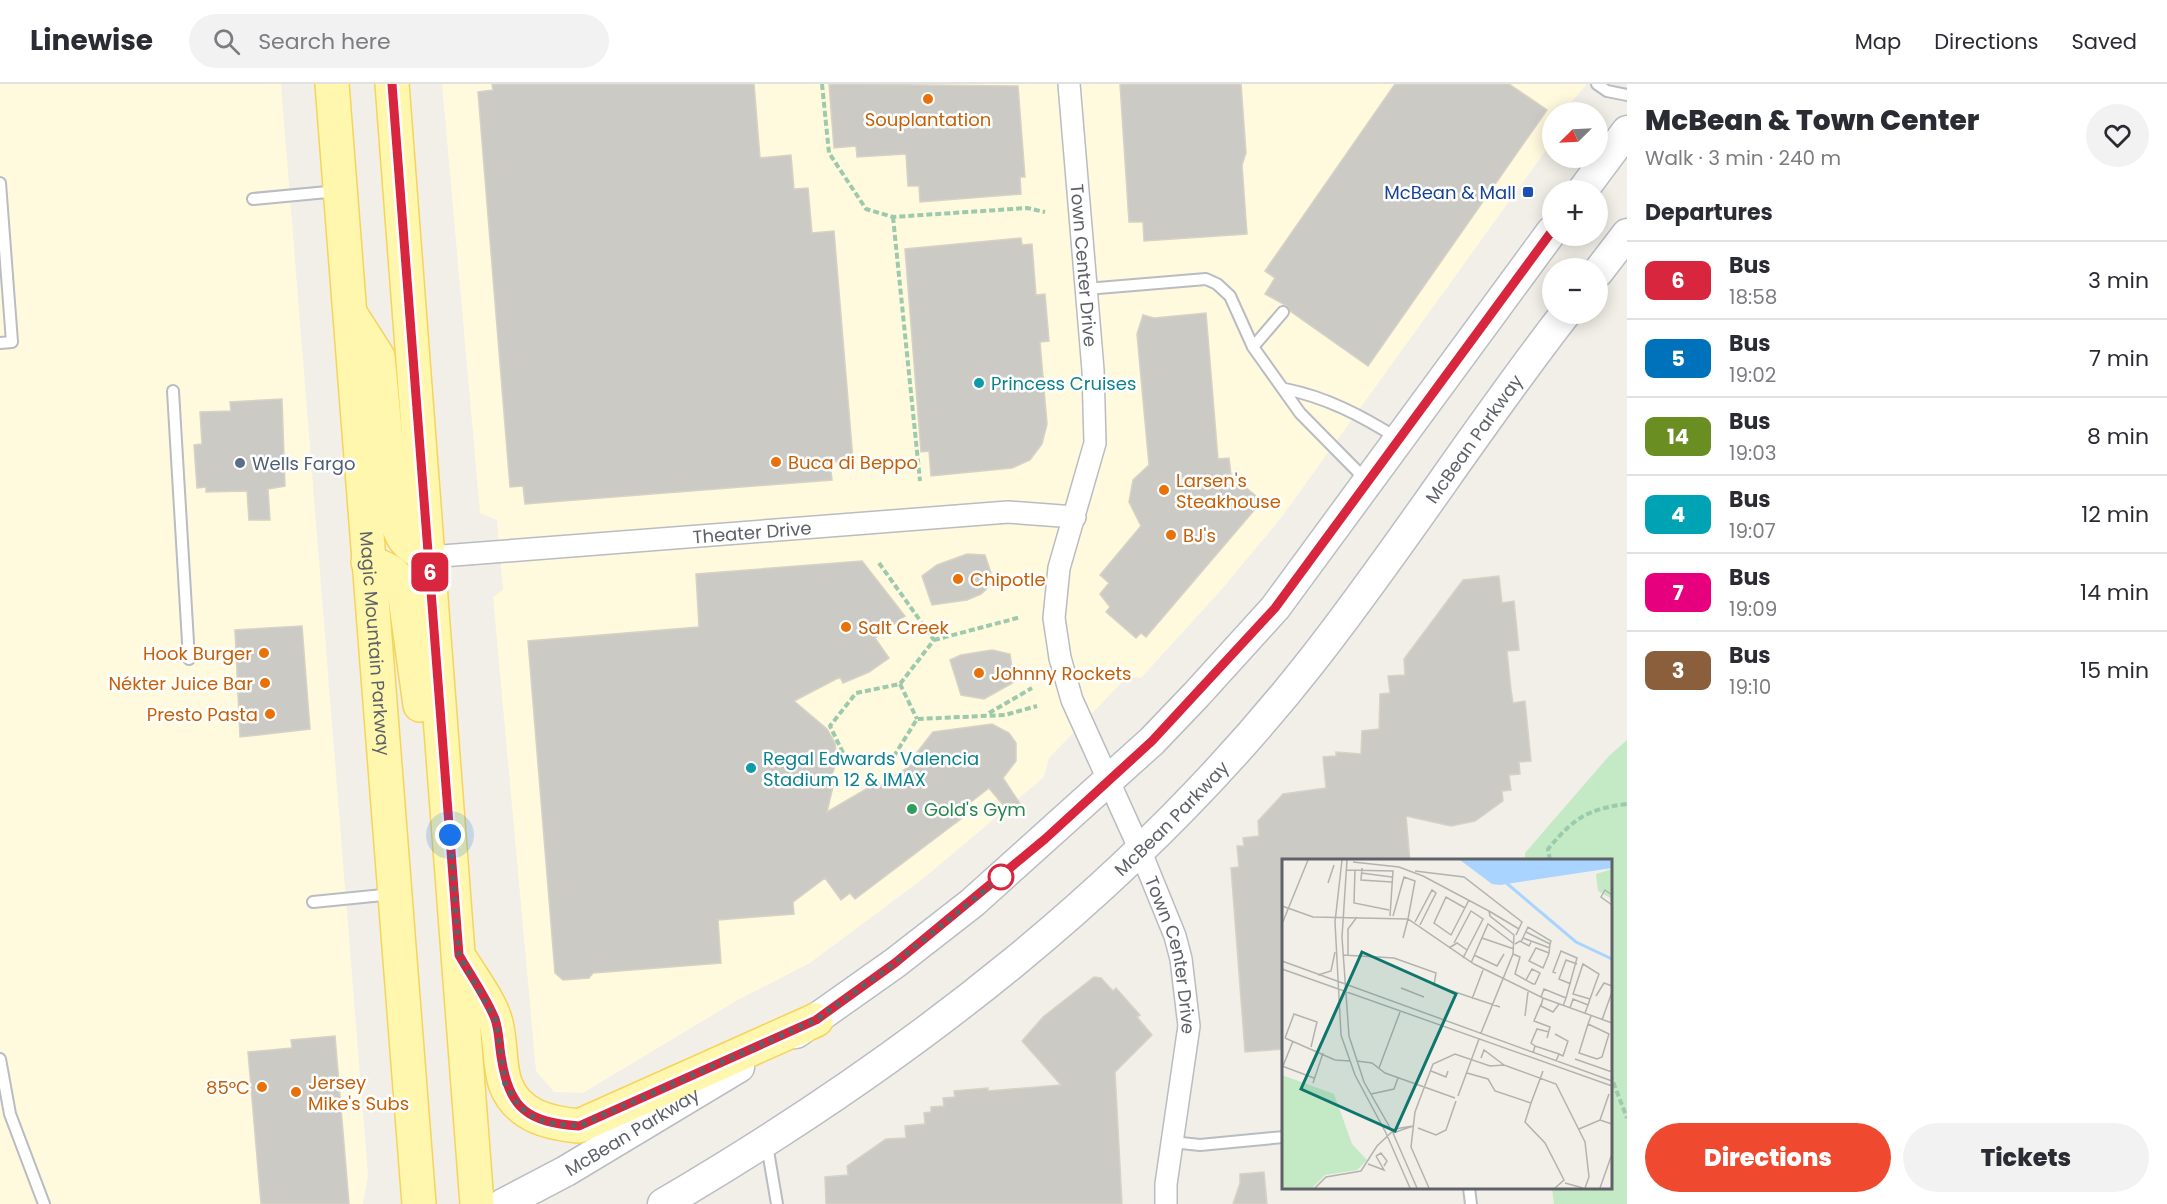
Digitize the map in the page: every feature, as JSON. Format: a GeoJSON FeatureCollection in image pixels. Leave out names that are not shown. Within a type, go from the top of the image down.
{"type":"FeatureCollection","features":[{"type":"Feature","properties":{"kind":"main road","name":"Magic Mountain Parkway"},"geometry":{"type":"LineString","coordinates":[[332,84],[419,1204]]}},
{"type":"Feature","properties":{"kind":"main road"},"geometry":{"type":"LineString","coordinates":[[392,84],[477,1204]]}},
{"type":"Feature","properties":{"kind":"main road"},"geometry":{"type":"LineString","coordinates":[[1590,180],[1627,131]]}},
{"type":"Feature","properties":{"kind":"main road"},"geometry":{"type":"LineString","coordinates":[[1608,259],[1627,234]]}},
{"type":"Feature","properties":{"kind":"main road","name":"McBean Parkway"},"geometry":{"type":"LineString","coordinates":[[503,1204],[566,1172],[816,1020],[895,963],[972,903],[1152,741],[1275,608],[1542,245]]}},
{"type":"Feature","properties":{"kind":"main road"},"geometry":{"type":"LineString","coordinates":[[350,314],[378,357],[393,512],[401,536],[409,546],[429,557]]}},
{"type":"Feature","properties":{"kind":"main road","name":"McBean Parkway"},"geometry":{"type":"LineString","coordinates":[[663,1204],[766,1142],[904,1048],[991,981],[1140,850],[1198,792],[1311,662],[1558,324]]}},
{"type":"Feature","properties":{"kind":"main road"},"geometry":{"type":"LineString","coordinates":[[369,562],[393,571],[400,581],[405,597],[428,764],[450,835]]}},
{"type":"Feature","properties":{"kind":"main road"},"geometry":{"type":"LineString","coordinates":[[459,955],[496,1021],[505,1083],[518,1105],[536,1119],[555,1124],[579,1126],[816,1020]]}},
{"type":"Feature","properties":{"kind":"street","name":"Town Center Drive"},"geometry":{"type":"LineString","coordinates":[[1070,84],[1095,443],[1059,568],[1054,618],[1060,658],[1072,700],[1110,779],[1175,936],[1187,992],[1189,1026],[1166,1184],[1166,1204]]}},
{"type":"Feature","properties":{"kind":"street","name":"Theater Drive"},"geometry":{"type":"LineString","coordinates":[[429,557],[1008,512],[1075,517]]}},
{"type":"Feature","properties":{"kind":"lane"},"geometry":{"type":"LineString","coordinates":[[1598,84],[1607,91],[1627,94]]}},
{"type":"Feature","properties":{"kind":"lane"},"geometry":{"type":"LineString","coordinates":[[0,183],[12,342],[0,343]]}},
{"type":"Feature","properties":{"kind":"lane"},"geometry":{"type":"LineString","coordinates":[[254,199],[341,190]]}},
{"type":"Feature","properties":{"kind":"lane"},"geometry":{"type":"LineString","coordinates":[[1086,289],[1206,279],[1217,284],[1230,296],[1253,347],[1300,413],[1369,482]]}},
{"type":"Feature","properties":{"kind":"lane"},"geometry":{"type":"LineString","coordinates":[[1253,347],[1283,312]]}},
{"type":"Feature","properties":{"kind":"lane"},"geometry":{"type":"LineString","coordinates":[[173,390],[189,658]]}},
{"type":"Feature","properties":{"kind":"lane"},"geometry":{"type":"LineString","coordinates":[[1285,390],[1305,393],[1362,416],[1399,440]]}},
{"type":"Feature","properties":{"kind":"lane"},"geometry":{"type":"LineString","coordinates":[[312,902],[394,893]]}},
{"type":"Feature","properties":{"kind":"lane"},"geometry":{"type":"LineString","coordinates":[[0,1059],[10,1114],[44,1204]]}},
{"type":"Feature","properties":{"kind":"lane"},"geometry":{"type":"LineString","coordinates":[[1172,1142],[1200,1145],[1282,1137]]}},
{"type":"Feature","properties":{"kind":"lane"},"geometry":{"type":"LineString","coordinates":[[766,1142],[777,1204]]}},
{"type":"Feature","properties":{"kind":"lane"},"geometry":{"type":"LineString","coordinates":[[1469,1189],[1471,1204]]}},
{"type":"Feature","properties":{"kind":"path"},"geometry":{"type":"LineString","coordinates":[[822,84],[829,153],[866,209],[893,216],[1027,208],[1045,212]]}},
{"type":"Feature","properties":{"kind":"path"},"geometry":{"type":"LineString","coordinates":[[893,216],[920,481]]}},
{"type":"Feature","properties":{"kind":"path"},"geometry":{"type":"LineString","coordinates":[[879,563],[934,640]]}},
{"type":"Feature","properties":{"kind":"path"},"geometry":{"type":"LineString","coordinates":[[917,719],[891,761],[846,759],[830,726],[856,693],[900,684],[934,640],[1021,617]]}},
{"type":"Feature","properties":{"kind":"path"},"geometry":{"type":"LineString","coordinates":[[900,684],[917,719]]}},
{"type":"Feature","properties":{"kind":"path"},"geometry":{"type":"LineString","coordinates":[[986,715],[1032,688]]}},
{"type":"Feature","properties":{"kind":"path"},"geometry":{"type":"LineString","coordinates":[[917,719],[1013,713],[1037,706]]}},
{"type":"Feature","properties":{"kind":"path"},"geometry":{"type":"LineString","coordinates":[[1550,859],[1548,849],[1564,830],[1590,810],[1627,804]]}},
{"type":"Feature","properties":{"kind":"path"},"geometry":{"type":"LineString","coordinates":[[1612,1077],[1627,1118]]}},
{"type":"Feature","properties":{"kind":"shaded area"},"geometry":{"type":"Polygon","coordinates":[[[0,84],[281,84],[368,1175],[363,1204],[0,1204],[0,84]]]}},
{"type":"Feature","properties":{"kind":"shaded area"},"geometry":{"type":"Polygon","coordinates":[[[442,84],[1587,84],[1572,102],[1542,102],[1542,156],[1281,518],[1223,588],[1141,678],[1128,676],[1049,758],[1044,777],[924,878],[810,963],[736,1001],[583,1093],[554,1092],[536,1071],[493,597],[503,590],[497,520],[480,513],[442,84]]]}},
{"type":"Feature","properties":{"kind":"green space"},"geometry":{"type":"Polygon","coordinates":[[[1627,740],[1627,1204],[1554,1204],[1552,1189],[1612,1189],[1612,859],[1525,859],[1525,853],[1609,756],[1627,740]]]}},
{"type":"Feature","properties":{"kind":"building"},"geometry":{"type":"Polygon","coordinates":[[[492,84],[754,84],[760,158],[791,155],[794,189],[808,188],[812,233],[834,231],[853,460],[830,462],[832,480],[525,504],[523,486],[510,487],[478,92],[493,90],[492,84]]]}},
{"type":"Feature","properties":{"kind":"building"},"geometry":{"type":"Polygon","coordinates":[[[829,84],[1018,86],[1025,177],[1020,177],[1021,194],[920,202],[919,186],[908,186],[906,154],[857,157],[856,146],[834,148],[829,84]]]}},
{"type":"Feature","properties":{"kind":"building"},"geometry":{"type":"Polygon","coordinates":[[[1120,84],[1241,84],[1246,153],[1242,165],[1247,234],[1144,241],[1143,222],[1129,222],[1120,84]]]}},
{"type":"Feature","properties":{"kind":"building"},"geometry":{"type":"Polygon","coordinates":[[[1395,84],[1509,84],[1542,107],[1542,117],[1368,366],[1290,311],[1287,306],[1265,294],[1275,278],[1265,271],[1395,84]]]}},
{"type":"Feature","properties":{"kind":"building","name":"Princess Cruises"},"geometry":{"type":"Polygon","coordinates":[[[1021,238],[1022,245],[1032,244],[1036,295],[1045,294],[1049,341],[1040,342],[1047,424],[1042,444],[1030,460],[1012,468],[931,476],[929,451],[921,452],[905,249],[1021,238]]]}},
{"type":"Feature","properties":{"kind":"building"},"geometry":{"type":"Polygon","coordinates":[[[1206,313],[1218,459],[1229,458],[1231,475],[1262,501],[1146,637],[1141,633],[1136,638],[1106,612],[1110,607],[1100,594],[1109,583],[1100,575],[1141,526],[1129,502],[1133,480],[1149,465],[1137,334],[1143,315],[1154,318],[1206,313]]]}},
{"type":"Feature","properties":{"kind":"building","name":"Wells Fargo"},"geometry":{"type":"Polygon","coordinates":[[[282,399],[285,486],[268,489],[270,520],[249,520],[247,491],[206,492],[206,487],[197,488],[194,445],[202,444],[200,412],[231,411],[230,402],[282,399]]]}},
{"type":"Feature","properties":{"kind":"building","name":"Chipotle"},"geometry":{"type":"Polygon","coordinates":[[[967,554],[985,555],[994,582],[981,594],[967,600],[932,605],[922,576],[937,565],[967,554]]]}},
{"type":"Feature","properties":{"kind":"building"},"geometry":{"type":"Polygon","coordinates":[[[862,561],[905,616],[875,638],[889,658],[869,672],[843,683],[840,677],[794,701],[827,729],[835,743],[837,760],[830,781],[834,782],[827,812],[878,782],[880,786],[914,763],[911,760],[933,732],[992,724],[1009,733],[1016,743],[1016,761],[1003,778],[1023,808],[1012,816],[989,788],[958,812],[962,818],[855,899],[850,893],[841,900],[825,878],[793,902],[794,914],[718,920],[721,963],[593,973],[589,978],[563,980],[555,973],[528,641],[699,627],[696,574],[862,561]]]}},
{"type":"Feature","properties":{"kind":"building"},"geometry":{"type":"Polygon","coordinates":[[[1499,576],[1502,603],[1514,601],[1519,650],[1507,651],[1511,690],[1513,703],[1525,701],[1531,761],[1519,762],[1520,774],[1509,775],[1511,790],[1502,791],[1503,801],[1475,821],[1451,826],[1406,816],[1410,859],[1282,859],[1282,1049],[1245,1052],[1231,868],[1239,867],[1237,846],[1244,846],[1243,838],[1259,836],[1258,821],[1283,794],[1326,788],[1323,757],[1336,756],[1336,752],[1361,754],[1362,731],[1379,729],[1380,694],[1390,693],[1388,676],[1405,675],[1404,659],[1463,580],[1499,576]]]}},
{"type":"Feature","properties":{"kind":"building"},"geometry":{"type":"Polygon","coordinates":[[[302,626],[310,729],[240,737],[235,630],[302,626]]]}},
{"type":"Feature","properties":{"kind":"building","name":"Johnny Rockets"},"geometry":{"type":"Polygon","coordinates":[[[992,650],[1010,654],[1014,682],[984,699],[961,695],[950,660],[961,655],[992,650]]]}},
{"type":"Feature","properties":{"kind":"building"},"geometry":{"type":"Polygon","coordinates":[[[1094,977],[1101,978],[1113,991],[1116,988],[1140,1015],[1137,1017],[1152,1035],[1115,1072],[1122,1204],[826,1204],[825,1177],[848,1175],[847,1166],[886,1139],[906,1138],[905,1126],[925,1124],[924,1113],[931,1112],[931,1107],[944,1106],[943,1098],[955,1097],[954,1091],[988,1088],[988,1091],[1061,1085],[1022,1041],[1043,1017],[1094,977]]]}},
{"type":"Feature","properties":{"kind":"building"},"geometry":{"type":"Polygon","coordinates":[[[335,1036],[349,1204],[261,1204],[248,1052],[292,1048],[291,1040],[335,1036]]]}},
{"type":"Feature","properties":{"kind":"building"},"geometry":{"type":"Polygon","coordinates":[[[1264,1172],[1267,1204],[1233,1204],[1240,1183],[1240,1174],[1264,1172]]]}},
{"type":"Feature","properties":{"kind":"bus line","name":"6"},"geometry":{"type":"LineString","coordinates":[[392,84],[459,955],[496,1021],[505,1083],[518,1105],[536,1119],[555,1124],[579,1126],[633,1099],[816,1020],[895,963],[972,903],[1045,839],[1152,741],[1275,608],[1542,245]]}},
{"type":"Feature","properties":{"kind":"place","name":"Souplantation"},"geometry":{"type":"Point","coordinates":[928,99]}},
{"type":"Feature","properties":{"kind":"place","name":"McBean & Mall"},"geometry":{"type":"Point","coordinates":[1528,192]}},
{"type":"Feature","properties":{"kind":"place","name":"Princess Cruises"},"geometry":{"type":"Point","coordinates":[979,383]}},
{"type":"Feature","properties":{"kind":"place","name":"Buca di Beppo"},"geometry":{"type":"Point","coordinates":[776,462]}},
{"type":"Feature","properties":{"kind":"place","name":"Wells Fargo"},"geometry":{"type":"Point","coordinates":[240,463]}},
{"type":"Feature","properties":{"kind":"place","name":"Larsen's Steakhouse"},"geometry":{"type":"Point","coordinates":[1164,490]}},
{"type":"Feature","properties":{"kind":"place","name":"BJ's"},"geometry":{"type":"Point","coordinates":[1171,535]}},
{"type":"Feature","properties":{"kind":"place","name":"Chipotle"},"geometry":{"type":"Point","coordinates":[958,579]}},
{"type":"Feature","properties":{"kind":"place","name":"Salt Creek"},"geometry":{"type":"Point","coordinates":[846,627]}},
{"type":"Feature","properties":{"kind":"place","name":"Hook Burger"},"geometry":{"type":"Point","coordinates":[264,653]}},
{"type":"Feature","properties":{"kind":"place","name":"Johnny Rockets"},"geometry":{"type":"Point","coordinates":[979,673]}},
{"type":"Feature","properties":{"kind":"place","name":"Nékter Juice Bar"},"geometry":{"type":"Point","coordinates":[265,683]}},
{"type":"Feature","properties":{"kind":"place","name":"Presto Pasta"},"geometry":{"type":"Point","coordinates":[270,714]}},
{"type":"Feature","properties":{"kind":"place","name":"Regal Edwards Valencia Stadium 12 & IMAX"},"geometry":{"type":"Point","coordinates":[751,768]}},
{"type":"Feature","properties":{"kind":"place","name":"Gold's Gym"},"geometry":{"type":"Point","coordinates":[912,809]}},
{"type":"Feature","properties":{"kind":"place","name":"85°C"},"geometry":{"type":"Point","coordinates":[262,1087]}},
{"type":"Feature","properties":{"kind":"place","name":"Jersey Mike's Subs"},"geometry":{"type":"Point","coordinates":[296,1092]}},
{"type":"Feature","properties":{"kind":"route"},"geometry":{"type":"LineString","coordinates":[[450,835],[459,955],[496,1021],[505,1083],[518,1105],[536,1119],[555,1124],[579,1126],[633,1099],[816,1020],[895,963],[972,903],[1001,877]]}}]}
